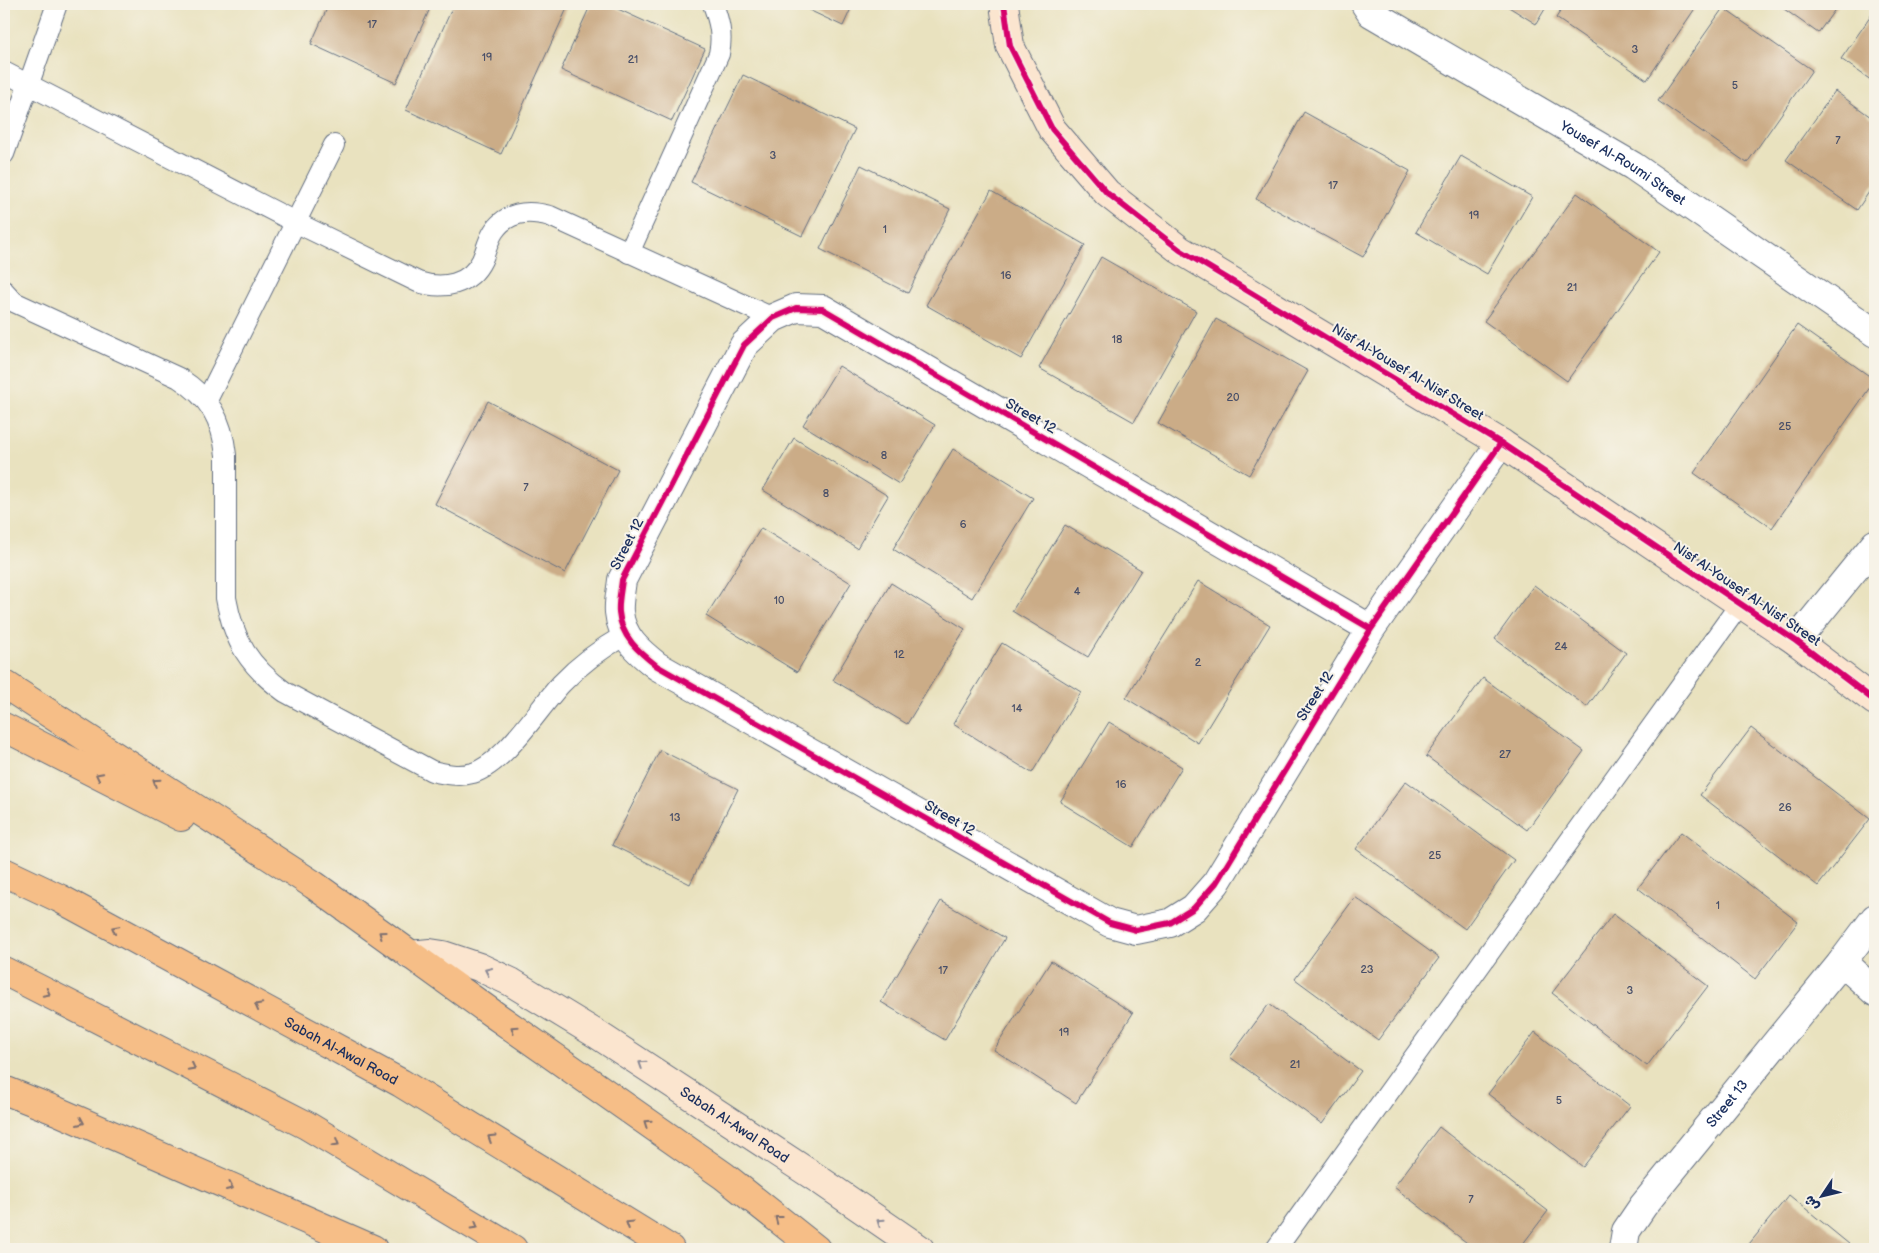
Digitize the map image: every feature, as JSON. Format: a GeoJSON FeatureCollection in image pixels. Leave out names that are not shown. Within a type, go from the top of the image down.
{"type":"FeatureCollection","features":[{"type":"Feature","properties":{"kind":"highway"},"geometry":{"type":"LineString","coordinates":[[4,684],[314,885],[410,955],[724,1176],[816,1249]]}},
{"type":"Feature","properties":{"kind":"highway"},"geometry":{"type":"LineString","coordinates":[[4,727],[314,885]]}},
{"type":"Feature","properties":{"kind":"highway","name":"Sabah Al-Awal Road"},"geometry":{"type":"LineString","coordinates":[[4,872],[58,898],[402,1083],[670,1249]]}},
{"type":"Feature","properties":{"kind":"highway"},"geometry":{"type":"LineString","coordinates":[[4,971],[306,1125],[513,1249]]}},
{"type":"Feature","properties":{"kind":"highway"},"geometry":{"type":"LineString","coordinates":[[4,1090],[57,1111],[373,1249]]}},
{"type":"Feature","properties":{"kind":"highway"},"geometry":{"type":"LineString","coordinates":[[4,1104],[57,1111]]}},
{"type":"Feature","properties":{"kind":"street","name":"Nisf Al-Yousef Al-Nisf Street"},"geometry":{"type":"LineString","coordinates":[[1004,4],[1010,46],[1052,129],[1107,193],[1180,250],[1501,443],[1796,641],[1875,701]]}},
{"type":"Feature","properties":{"kind":"street","name":"Yousef Al-Roumi Street"},"geometry":{"type":"LineString","coordinates":[[1364,4],[1371,13],[1633,166],[1875,333]]}},
{"type":"Feature","properties":{"kind":"street","name":"Street 12"},"geometry":{"type":"LineString","coordinates":[[1371,629],[823,309],[796,308],[774,318],[744,345],[622,580],[619,612],[625,634],[638,652],[657,666],[1110,923],[1136,930],[1170,923],[1194,908],[1216,883],[1371,629],[1501,443]]}},
{"type":"Feature","properties":{"kind":"street"},"geometry":{"type":"LineString","coordinates":[[1796,641],[1875,544]]}},
{"type":"Feature","properties":{"kind":"street","name":"Street 13"},"geometry":{"type":"LineString","coordinates":[[1623,1249],[1626,1231],[1643,1206],[1842,962],[1875,918]]}},
{"type":"Feature","properties":{"kind":"street","name":"Sabah Al-Awal Road"},"geometry":{"type":"LineString","coordinates":[[410,955],[443,955],[511,982],[598,1035],[821,1181],[920,1249]]}},
{"type":"Feature","properties":{"kind":"street"},"geometry":{"type":"LineString","coordinates":[[1842,962],[1875,992]]}},
{"type":"Feature","properties":{"kind":"lane"},"geometry":{"type":"LineString","coordinates":[[4,154],[57,4]]}},
{"type":"Feature","properties":{"kind":"lane"},"geometry":{"type":"LineString","coordinates":[[629,253],[719,54],[722,40],[720,25],[713,4]]}},
{"type":"Feature","properties":{"kind":"lane"},"geometry":{"type":"LineString","coordinates":[[4,72],[295,222],[418,282],[430,285],[454,284],[465,279],[482,262],[493,232],[504,221],[518,214],[534,212],[550,216],[774,318]]}},
{"type":"Feature","properties":{"kind":"lane"},"geometry":{"type":"LineString","coordinates":[[207,400],[334,144]]}},
{"type":"Feature","properties":{"kind":"lane"},"geometry":{"type":"LineString","coordinates":[[4,291],[14,302],[179,378],[194,387],[207,400],[218,417],[224,435],[226,455],[226,598],[230,621],[239,642],[251,662],[267,679],[285,692],[432,771],[460,775],[473,773],[498,759],[556,690],[576,670],[625,634]]}},
{"type":"Feature","properties":{"kind":"lane"},"geometry":{"type":"LineString","coordinates":[[1276,1249],[1740,604]]}},
{"type":"Feature","properties":{"kind":"building"},"geometry":{"type":"Polygon","coordinates":[[[329,4],[432,4],[396,83],[311,44],[329,4]]]}},
{"type":"Feature","properties":{"kind":"building"},"geometry":{"type":"Polygon","coordinates":[[[454,4],[569,4],[501,154],[406,110],[454,4]]]}},
{"type":"Feature","properties":{"kind":"building"},"geometry":{"type":"Polygon","coordinates":[[[591,4],[607,4],[705,49],[672,121],[561,70],[591,4]]]}},
{"type":"Feature","properties":{"kind":"building"},"geometry":{"type":"Polygon","coordinates":[[[796,4],[853,4],[843,26],[796,4]]]}},
{"type":"Feature","properties":{"kind":"building"},"geometry":{"type":"Polygon","coordinates":[[[1504,4],[1548,4],[1536,24],[1504,4]]]}},
{"type":"Feature","properties":{"kind":"building"},"geometry":{"type":"Polygon","coordinates":[[[1565,4],[1698,4],[1647,80],[1556,18],[1565,4]]]}},
{"type":"Feature","properties":{"kind":"building"},"geometry":{"type":"Polygon","coordinates":[[[1777,4],[1839,4],[1818,33],[1777,4]]]}},
{"type":"Feature","properties":{"kind":"building"},"geometry":{"type":"Polygon","coordinates":[[[1723,8],[1812,70],[1747,163],[1658,101],[1723,8]]]}},
{"type":"Feature","properties":{"kind":"building"},"geometry":{"type":"Polygon","coordinates":[[[1875,10],[1875,83],[1841,59],[1875,10]]]}},
{"type":"Feature","properties":{"kind":"building"},"geometry":{"type":"Polygon","coordinates":[[[743,75],[855,129],[802,236],[691,182],[743,75]]]}},
{"type":"Feature","properties":{"kind":"building"},"geometry":{"type":"Polygon","coordinates":[[[1835,91],[1875,120],[1875,183],[1857,210],[1786,160],[1835,91]]]}},
{"type":"Feature","properties":{"kind":"building"},"geometry":{"type":"Polygon","coordinates":[[[1304,112],[1410,171],[1363,257],[1256,199],[1304,112]]]}},
{"type":"Feature","properties":{"kind":"building"},"geometry":{"type":"Polygon","coordinates":[[[1461,156],[1532,197],[1487,274],[1416,232],[1461,156]]]}},
{"type":"Feature","properties":{"kind":"building"},"geometry":{"type":"Polygon","coordinates":[[[861,165],[950,209],[908,293],[820,249],[861,165]]]}},
{"type":"Feature","properties":{"kind":"building"},"geometry":{"type":"Polygon","coordinates":[[[991,191],[1085,245],[1021,359],[926,305],[991,191]]]}},
{"type":"Feature","properties":{"kind":"building"},"geometry":{"type":"Polygon","coordinates":[[[1577,193],[1659,252],[1567,381],[1484,321],[1577,193]]]}},
{"type":"Feature","properties":{"kind":"building"},"geometry":{"type":"Polygon","coordinates":[[[1101,257],[1196,311],[1134,422],[1039,368],[1101,257]]]}},
{"type":"Feature","properties":{"kind":"building"},"geometry":{"type":"Polygon","coordinates":[[[1216,319],[1308,371],[1249,475],[1158,423],[1216,319]]]}},
{"type":"Feature","properties":{"kind":"building"},"geometry":{"type":"Polygon","coordinates":[[[1797,325],[1875,380],[1772,528],[1694,473],[1797,325]]]}},
{"type":"Feature","properties":{"kind":"building"},"geometry":{"type":"Polygon","coordinates":[[[839,366],[935,425],[899,484],[803,425],[839,366]]]}},
{"type":"Feature","properties":{"kind":"building"},"geometry":{"type":"Polygon","coordinates":[[[488,401],[618,470],[565,573],[435,504],[488,401]]]}},
{"type":"Feature","properties":{"kind":"building"},"geometry":{"type":"Polygon","coordinates":[[[794,438],[888,496],[857,548],[763,490],[794,438]]]}},
{"type":"Feature","properties":{"kind":"building"},"geometry":{"type":"Polygon","coordinates":[[[953,449],[1033,498],[972,598],[893,549],[953,449]]]}},
{"type":"Feature","properties":{"kind":"building"},"geometry":{"type":"Polygon","coordinates":[[[1065,525],[1141,570],[1088,657],[1012,611],[1065,525]]]}},
{"type":"Feature","properties":{"kind":"building"},"geometry":{"type":"Polygon","coordinates":[[[761,528],[851,583],[797,672],[706,616],[761,528]]]}},
{"type":"Feature","properties":{"kind":"building"},"geometry":{"type":"Polygon","coordinates":[[[1198,581],[1270,625],[1198,743],[1126,698],[1198,581]]]}},
{"type":"Feature","properties":{"kind":"building"},"geometry":{"type":"Polygon","coordinates":[[[891,583],[965,629],[907,724],[833,680],[891,583]]]}},
{"type":"Feature","properties":{"kind":"building"},"geometry":{"type":"Polygon","coordinates":[[[1534,585],[1626,653],[1587,707],[1495,639],[1534,585]]]}},
{"type":"Feature","properties":{"kind":"building"},"geometry":{"type":"Polygon","coordinates":[[[1002,643],[1081,692],[1032,773],[953,724],[1002,643]]]}},
{"type":"Feature","properties":{"kind":"building"},"geometry":{"type":"Polygon","coordinates":[[[1483,678],[1584,751],[1527,830],[1426,756],[1483,678]]]}},
{"type":"Feature","properties":{"kind":"building"},"geometry":{"type":"Polygon","coordinates":[[[1109,722],[1182,767],[1133,847],[1060,802],[1109,722]]]}},
{"type":"Feature","properties":{"kind":"building"},"geometry":{"type":"Polygon","coordinates":[[[1751,728],[1870,819],[1818,886],[1700,795],[1751,728]]]}},
{"type":"Feature","properties":{"kind":"building"},"geometry":{"type":"Polygon","coordinates":[[[660,750],[738,789],[690,884],[612,845],[660,750]]]}},
{"type":"Feature","properties":{"kind":"building"},"geometry":{"type":"Polygon","coordinates":[[[1406,781],[1514,860],[1465,929],[1356,849],[1406,781]]]}},
{"type":"Feature","properties":{"kind":"building"},"geometry":{"type":"Polygon","coordinates":[[[1681,832],[1798,922],[1755,979],[1638,888],[1681,832]]]}},
{"type":"Feature","properties":{"kind":"building"},"geometry":{"type":"Polygon","coordinates":[[[1355,897],[1439,958],[1378,1040],[1295,979],[1355,897]]]}},
{"type":"Feature","properties":{"kind":"building"},"geometry":{"type":"Polygon","coordinates":[[[941,901],[1005,938],[945,1040],[881,1002],[941,901]]]}},
{"type":"Feature","properties":{"kind":"building"},"geometry":{"type":"Polygon","coordinates":[[[1613,914],[1708,986],[1647,1066],[1552,993],[1613,914]]]}},
{"type":"Feature","properties":{"kind":"building"},"geometry":{"type":"Polygon","coordinates":[[[1051,961],[1133,1013],[1076,1103],[994,1050],[1051,961]]]}},
{"type":"Feature","properties":{"kind":"building"},"geometry":{"type":"Polygon","coordinates":[[[1269,1004],[1361,1071],[1322,1124],[1230,1057],[1269,1004]]]}},
{"type":"Feature","properties":{"kind":"building"},"geometry":{"type":"Polygon","coordinates":[[[1535,1032],[1630,1106],[1583,1167],[1488,1094],[1535,1032]]]}},
{"type":"Feature","properties":{"kind":"building"},"geometry":{"type":"Polygon","coordinates":[[[1439,1127],[1548,1211],[1519,1249],[1475,1249],[1394,1187],[1439,1127]]]}},
{"type":"Feature","properties":{"kind":"building"},"geometry":{"type":"Polygon","coordinates":[[[1789,1195],[1855,1249],[1745,1249],[1789,1195]]]}},
{"type":"Feature","properties":{"kind":"cycle path"},"geometry":{"type":"LineString","coordinates":[[1004,4],[1010,46],[1052,129],[1107,193],[1180,250],[1501,443],[1796,641],[1875,701]]}},
{"type":"Feature","properties":{"kind":"cycle path"},"geometry":{"type":"LineString","coordinates":[[1371,629],[823,309],[796,308],[773,318],[744,345],[622,580],[619,604],[620,621],[627,636],[657,666],[1110,923],[1136,930],[1170,923],[1194,908],[1216,883],[1371,629],[1501,443]]}}]}
